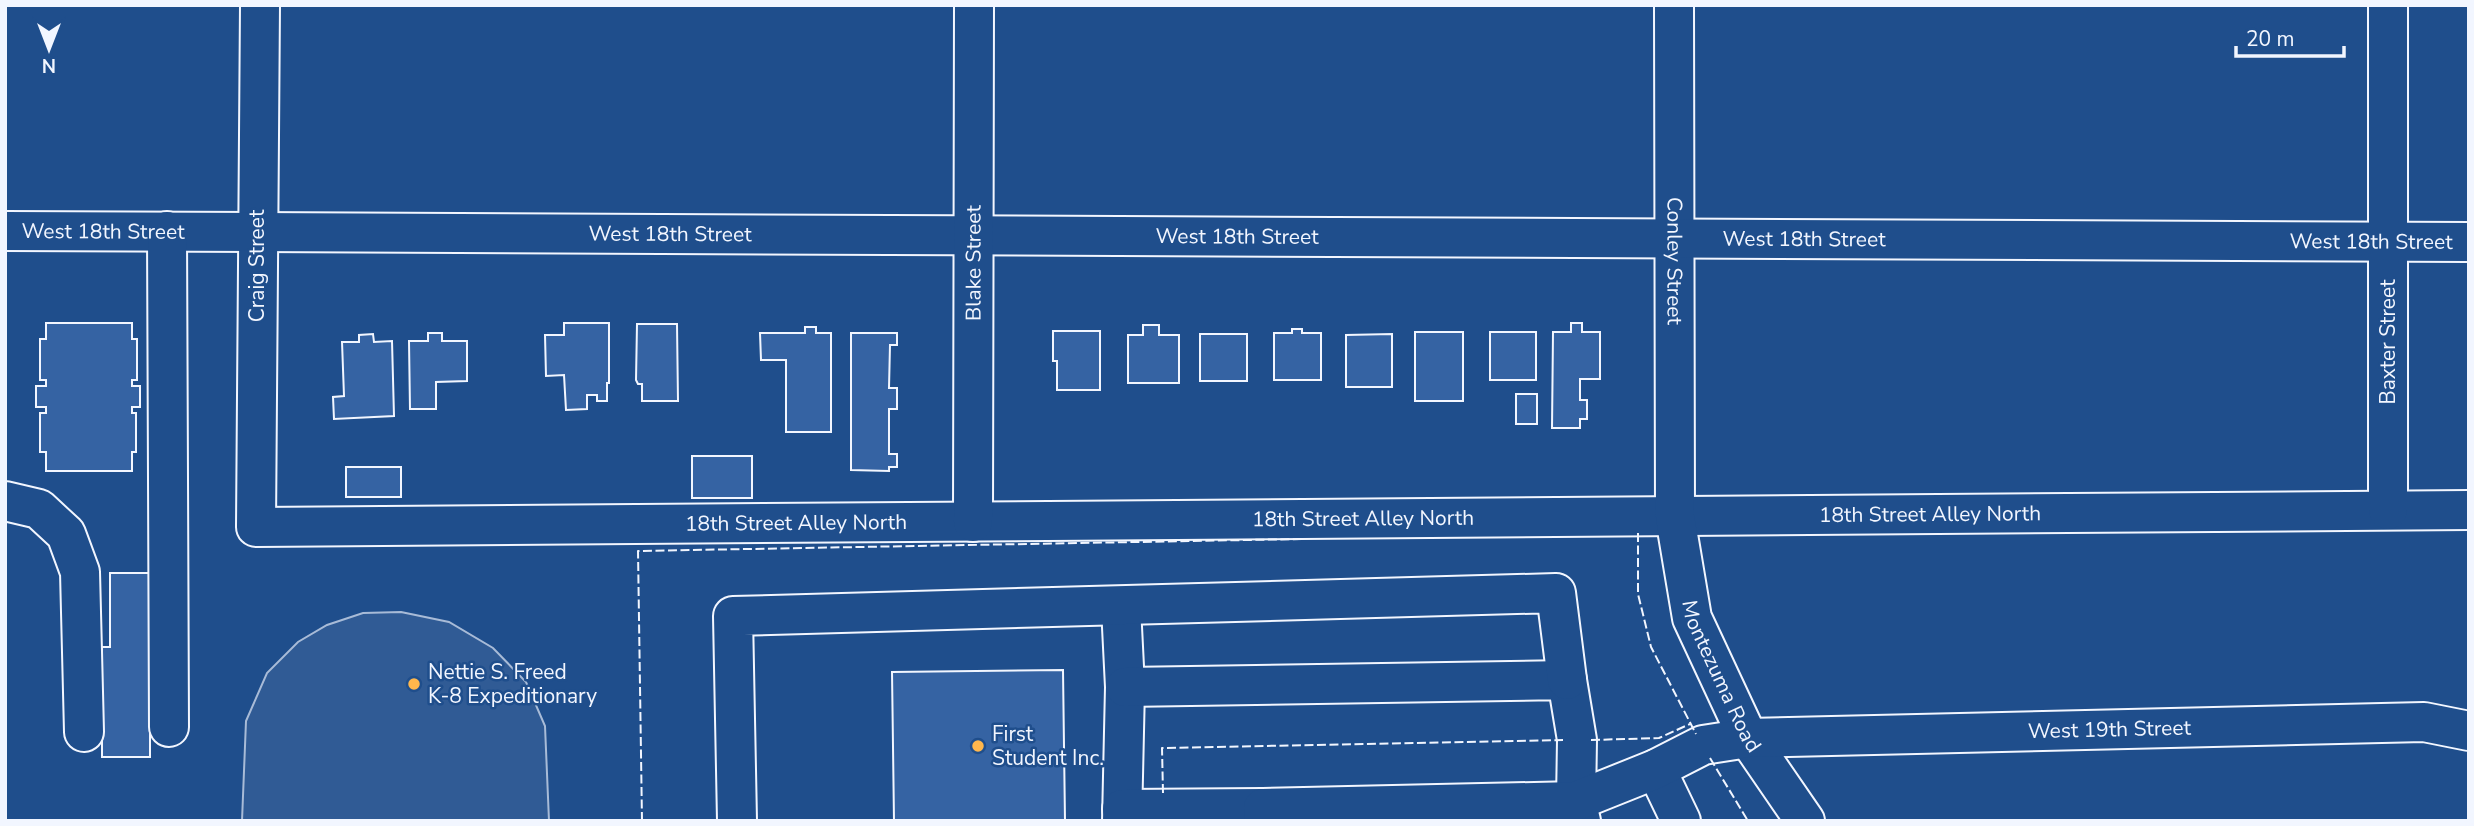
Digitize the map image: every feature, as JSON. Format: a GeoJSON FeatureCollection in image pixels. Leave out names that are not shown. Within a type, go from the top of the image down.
{"type":"FeatureCollection","features":[{"type":"Feature","properties":{"kind":"street","name":"Craig Street"},"geometry":{"type":"LineString","coordinates":[[256,527],[260,5]]}},
{"type":"Feature","properties":{"kind":"street","name":"Blake Street"},"geometry":{"type":"LineString","coordinates":[[973,522],[974,5]]}},
{"type":"Feature","properties":{"kind":"street","name":"Conley Street"},"geometry":{"type":"LineString","coordinates":[[1674,5],[1675,517]]}},
{"type":"Feature","properties":{"kind":"street","name":"Baxter Street"},"geometry":{"type":"LineString","coordinates":[[2388,5],[2388,510]]}},
{"type":"Feature","properties":{"kind":"street","name":"West 18th Street"},"geometry":{"type":"LineString","coordinates":[[5,231],[2469,242]]}},
{"type":"Feature","properties":{"kind":"street"},"geometry":{"type":"LineString","coordinates":[[167,231],[169,727]]}},
{"type":"Feature","properties":{"kind":"street"},"geometry":{"type":"LineString","coordinates":[[5,501],[40,509],[65,534],[80,572],[83,732]]}},
{"type":"Feature","properties":{"kind":"street","name":"18th Street Alley North"},"geometry":{"type":"LineString","coordinates":[[256,527],[2469,510]]}},
{"type":"Feature","properties":{"kind":"street","name":"Montezuma Road"},"geometry":{"type":"LineString","coordinates":[[1675,517],[1692,618],[1748,738],[1805,821]]}},
{"type":"Feature","properties":{"kind":"street"},"geometry":{"type":"LineString","coordinates":[[737,821],[733,616],[1556,593],[1577,740],[1578,811],[1122,815],[1125,687],[1121,607]]}},
{"type":"Feature","properties":{"kind":"street"},"geometry":{"type":"LineString","coordinates":[[1125,687],[1567,680]]}},
{"type":"Feature","properties":{"kind":"street","name":"West 19th Street"},"geometry":{"type":"LineString","coordinates":[[1578,811],[1703,745],[1748,738],[2424,722],[2469,731]]}},
{"type":"Feature","properties":{"kind":"street"},"geometry":{"type":"LineString","coordinates":[[1656,769],[1681,821]]}},
{"type":"Feature","properties":{"kind":"shaded area"},"geometry":{"type":"Polygon","coordinates":[[[401,612],[449,622],[493,648],[526,682],[545,726],[549,821],[242,821],[246,721],[267,673],[298,642],[327,625],[363,613],[401,612]]]}},
{"type":"Feature","properties":{"kind":"building"},"geometry":{"type":"Polygon","coordinates":[[[46,323],[132,323],[132,339],[137,339],[137,380],[132,380],[132,386],[140,386],[140,407],[132,407],[132,413],[136,413],[136,452],[132,452],[132,471],[46,471],[46,452],[40,452],[40,413],[46,413],[46,407],[36,407],[36,386],[46,386],[46,380],[40,380],[40,339],[46,339],[46,323]]]}},
{"type":"Feature","properties":{"kind":"building"},"geometry":{"type":"Polygon","coordinates":[[[564,323],[609,323],[607,401],[597,401],[597,395],[587,395],[587,409],[566,410],[564,375],[546,376],[545,335],[564,335],[564,323]]]}},
{"type":"Feature","properties":{"kind":"building"},"geometry":{"type":"Polygon","coordinates":[[[1571,323],[1582,323],[1582,332],[1600,332],[1600,379],[1580,379],[1580,400],[1587,400],[1587,419],[1580,419],[1580,428],[1552,428],[1553,332],[1571,332],[1571,323]]]}},
{"type":"Feature","properties":{"kind":"building"},"geometry":{"type":"Polygon","coordinates":[[[637,324],[677,324],[678,401],[642,401],[642,384],[638,384],[636,380],[637,324]]]}},
{"type":"Feature","properties":{"kind":"building"},"geometry":{"type":"Polygon","coordinates":[[[1143,325],[1159,325],[1159,335],[1179,335],[1179,383],[1128,383],[1128,335],[1143,335],[1143,325]]]}},
{"type":"Feature","properties":{"kind":"building"},"geometry":{"type":"Polygon","coordinates":[[[805,327],[816,327],[816,333],[831,333],[831,432],[786,432],[786,360],[761,360],[760,333],[805,333],[805,327]]]}},
{"type":"Feature","properties":{"kind":"building"},"geometry":{"type":"Polygon","coordinates":[[[1292,329],[1302,329],[1302,333],[1321,333],[1321,380],[1274,380],[1274,333],[1292,333],[1292,329]]]}},
{"type":"Feature","properties":{"kind":"building"},"geometry":{"type":"Polygon","coordinates":[[[1053,331],[1100,331],[1100,390],[1057,390],[1053,331]]]}},
{"type":"Feature","properties":{"kind":"building"},"geometry":{"type":"Polygon","coordinates":[[[1415,332],[1463,332],[1463,401],[1415,401],[1415,332]]]}},
{"type":"Feature","properties":{"kind":"building"},"geometry":{"type":"Polygon","coordinates":[[[1490,332],[1536,332],[1536,380],[1490,380],[1490,332]]]}},
{"type":"Feature","properties":{"kind":"building"},"geometry":{"type":"Polygon","coordinates":[[[428,333],[442,333],[442,341],[467,341],[467,381],[436,382],[436,409],[410,409],[409,341],[428,341],[428,333]]]}},
{"type":"Feature","properties":{"kind":"building"},"geometry":{"type":"Polygon","coordinates":[[[851,333],[897,333],[897,345],[890,345],[889,388],[897,388],[897,409],[889,409],[889,454],[897,454],[897,467],[889,467],[889,471],[851,470],[851,333]]]}},
{"type":"Feature","properties":{"kind":"building"},"geometry":{"type":"Polygon","coordinates":[[[373,334],[374,342],[392,341],[394,416],[334,419],[333,397],[344,396],[342,342],[359,342],[359,335],[373,334]]]}},
{"type":"Feature","properties":{"kind":"building"},"geometry":{"type":"Polygon","coordinates":[[[1200,334],[1247,334],[1247,381],[1200,381],[1200,334]]]}},
{"type":"Feature","properties":{"kind":"building"},"geometry":{"type":"Polygon","coordinates":[[[1392,334],[1392,387],[1346,387],[1346,335],[1392,334]]]}},
{"type":"Feature","properties":{"kind":"building"},"geometry":{"type":"Polygon","coordinates":[[[1516,394],[1537,394],[1537,424],[1516,424],[1516,394]]]}},
{"type":"Feature","properties":{"kind":"building"},"geometry":{"type":"Polygon","coordinates":[[[692,456],[752,456],[752,498],[692,498],[692,456]]]}},
{"type":"Feature","properties":{"kind":"building"},"geometry":{"type":"Polygon","coordinates":[[[346,467],[401,467],[401,497],[346,497],[346,467]]]}},
{"type":"Feature","properties":{"kind":"building"},"geometry":{"type":"Polygon","coordinates":[[[110,573],[150,573],[150,757],[102,757],[102,647],[110,647],[110,573]]]}},
{"type":"Feature","properties":{"kind":"building","name":"First Student Inc."},"geometry":{"type":"Polygon","coordinates":[[[1063,670],[1065,821],[894,821],[892,672],[1063,670]]]}},
{"type":"Feature","properties":{"kind":"fence"},"geometry":{"type":"LineString","coordinates":[[1638,533],[1638,594],[1651,647],[1696,734]]}},
{"type":"Feature","properties":{"kind":"fence"},"geometry":{"type":"LineString","coordinates":[[642,821],[638,551],[1302,539]]}},
{"type":"Feature","properties":{"kind":"fence"},"geometry":{"type":"LineString","coordinates":[[1591,740],[1659,738],[1690,724]]}},
{"type":"Feature","properties":{"kind":"fence"},"geometry":{"type":"LineString","coordinates":[[1163,793],[1162,748],[1563,740]]}},
{"type":"Feature","properties":{"kind":"fence"},"geometry":{"type":"LineString","coordinates":[[1710,758],[1748,821]]}},
{"type":"Feature","properties":{"kind":"place","name":"Nettie S. Freed K-8 Expeditionary"},"geometry":{"type":"Point","coordinates":[414,684]}},
{"type":"Feature","properties":{"kind":"place","name":"First Student Inc."},"geometry":{"type":"Point","coordinates":[978,746]}}]}
